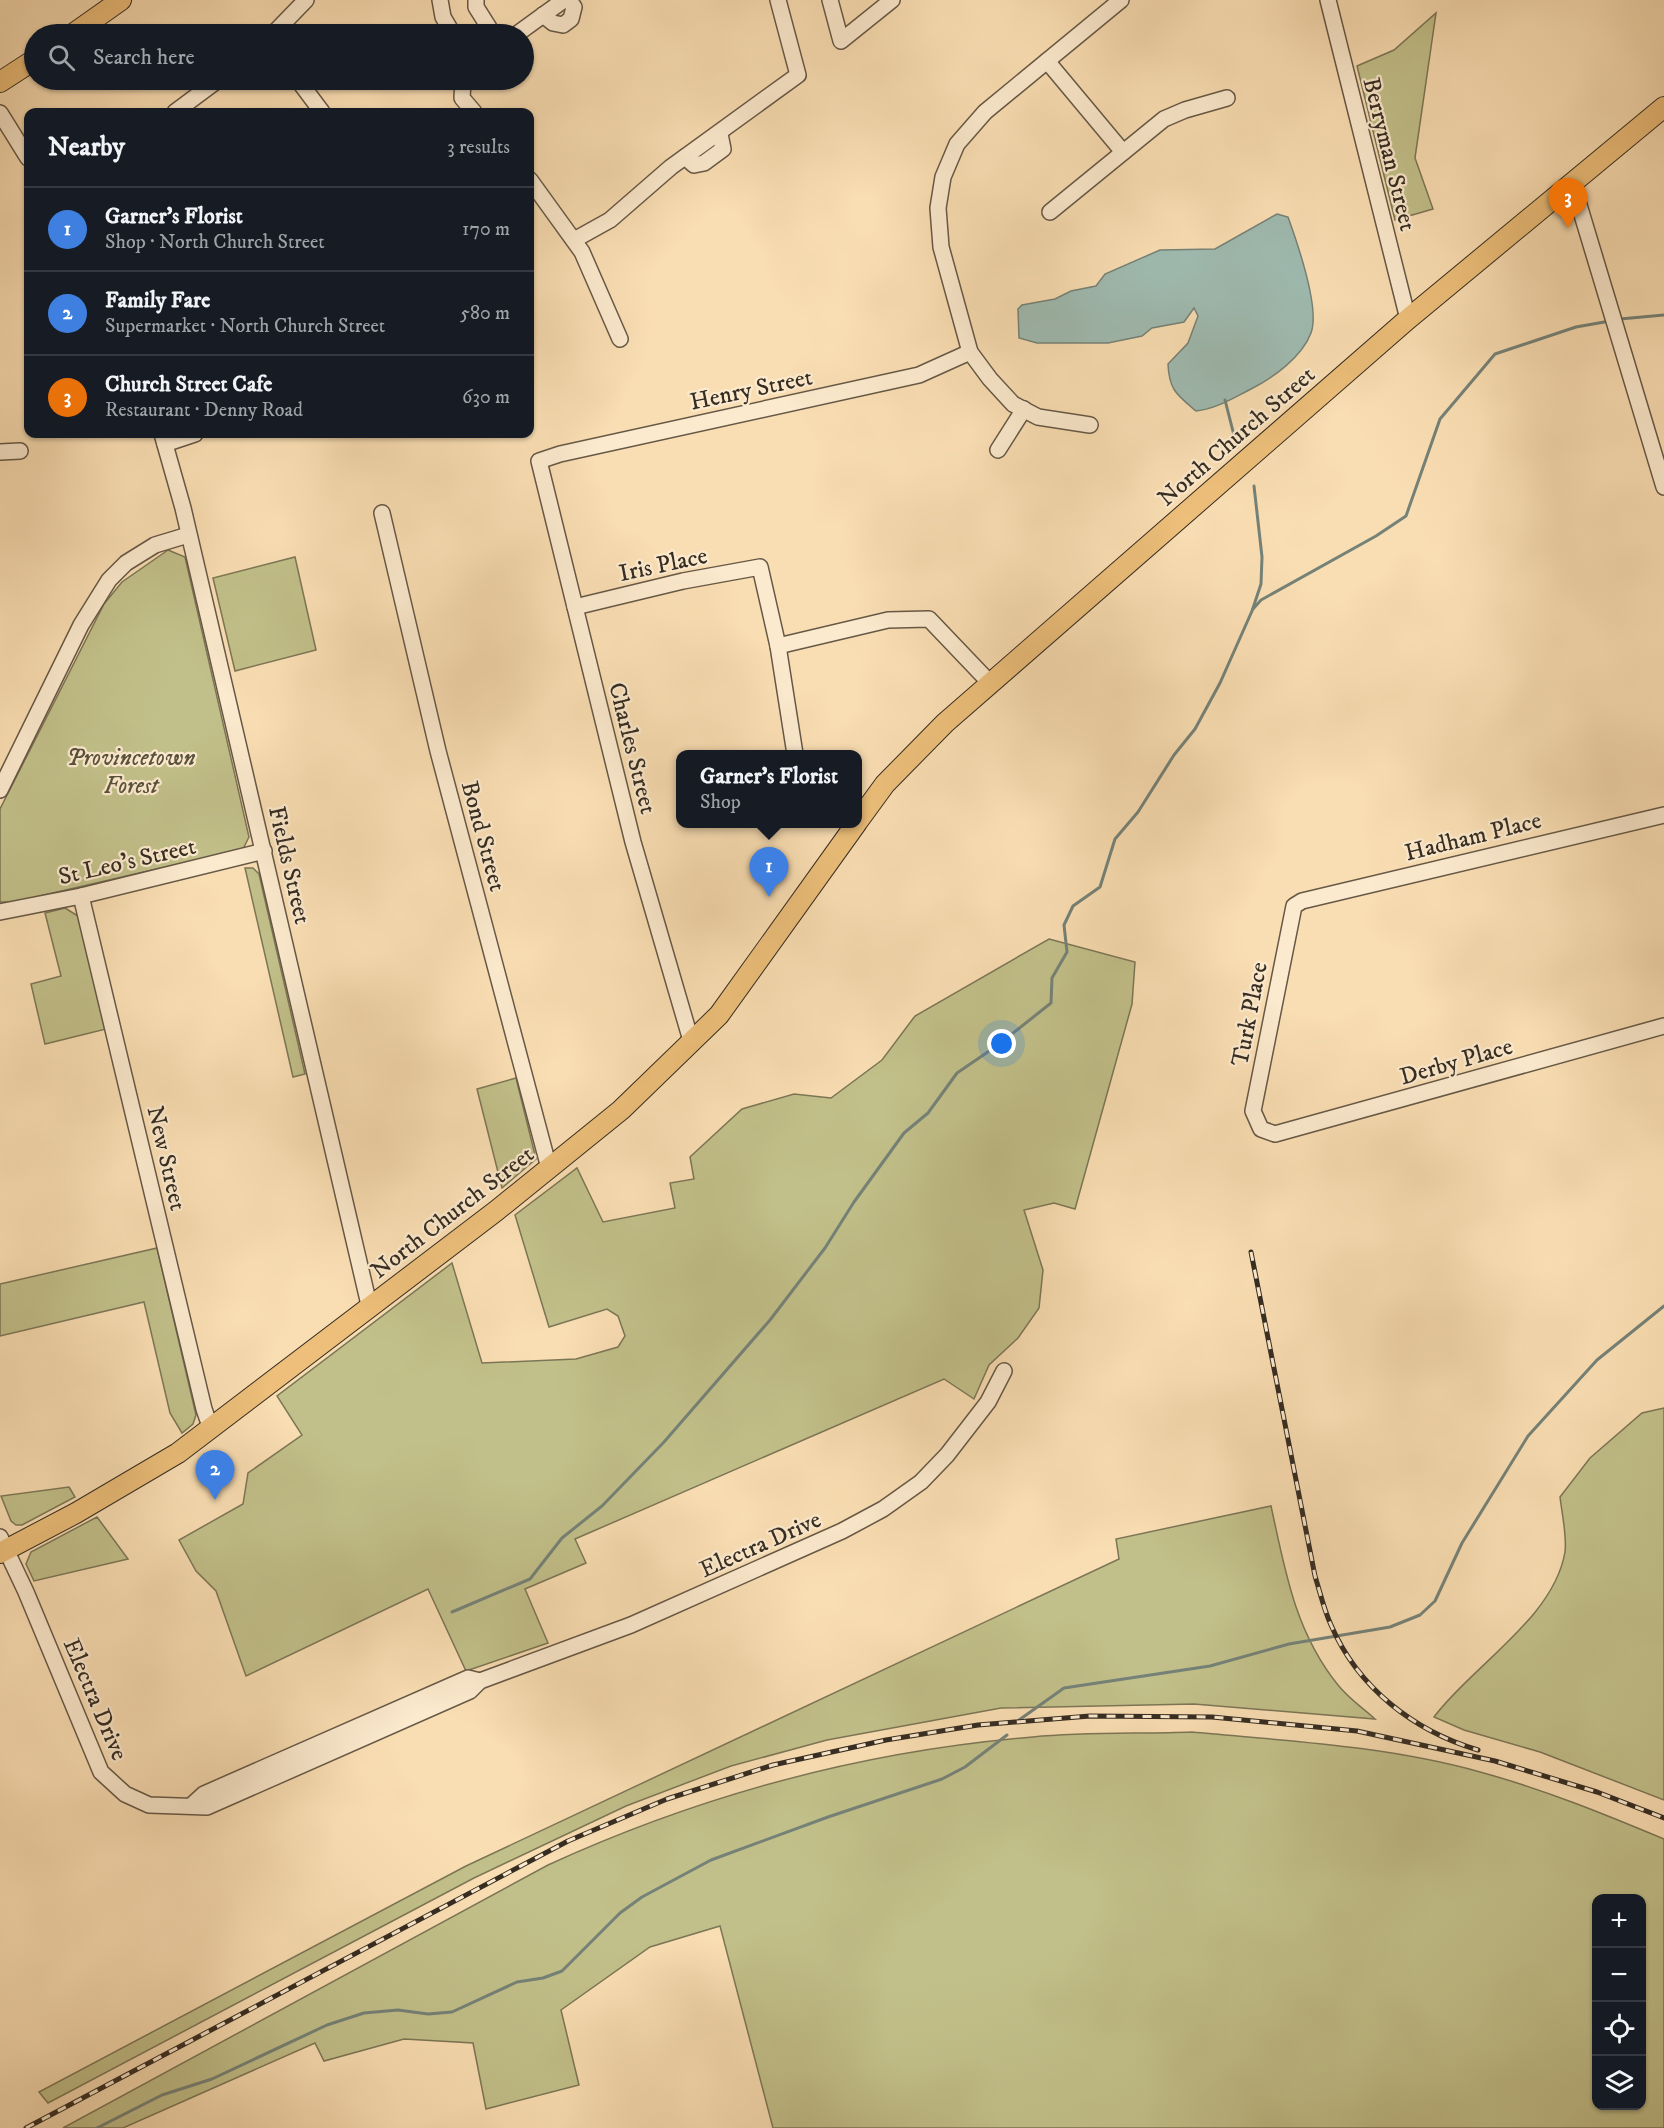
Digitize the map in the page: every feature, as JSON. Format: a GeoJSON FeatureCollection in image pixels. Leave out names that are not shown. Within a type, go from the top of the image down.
{"type":"FeatureCollection","features":[{"type":"Feature","properties":{"kind":"main road"},"geometry":{"type":"LineString","coordinates":[[87,24],[121,0]]}},
{"type":"Feature","properties":{"kind":"main road"},"geometry":{"type":"LineString","coordinates":[[0,82],[24,66]]}},
{"type":"Feature","properties":{"kind":"main road","name":"North Church Street"},"geometry":{"type":"LineString","coordinates":[[862,813],[885,784],[945,723],[1408,318],[1573,185],[1664,107]]}},
{"type":"Feature","properties":{"kind":"main road","name":"North Church Street"},"geometry":{"type":"LineString","coordinates":[[2,1547],[147,1473],[211,1429],[370,1309],[621,1110],[692,1044],[719,1015],[851,828]]}},
{"type":"Feature","properties":{"kind":"street"},"geometry":{"type":"LineString","coordinates":[[283,24],[306,0]]}},
{"type":"Feature","properties":{"kind":"street"},"geometry":{"type":"LineString","coordinates":[[440,0],[443,17],[447,24]]}},
{"type":"Feature","properties":{"kind":"street"},"geometry":{"type":"LineString","coordinates":[[476,0],[477,7],[487,24]]}},
{"type":"Feature","properties":{"kind":"street"},"geometry":{"type":"LineString","coordinates":[[531,24],[564,0]]}},
{"type":"Feature","properties":{"kind":"street"},"geometry":{"type":"LineString","coordinates":[[543,15],[553,23],[563,25],[571,19],[574,8],[569,0]]}},
{"type":"Feature","properties":{"kind":"street"},"geometry":{"type":"LineString","coordinates":[[574,240],[610,220],[685,158],[798,75],[778,0]]}},
{"type":"Feature","properties":{"kind":"street"},"geometry":{"type":"LineString","coordinates":[[830,0],[841,41],[892,0]]}},
{"type":"Feature","properties":{"kind":"street"},"geometry":{"type":"LineString","coordinates":[[1090,425],[1038,417],[1013,404],[970,352],[941,247],[938,208],[943,177],[957,144],[985,111],[1121,0]]}},
{"type":"Feature","properties":{"kind":"street","name":"Berryman Street"},"geometry":{"type":"LineString","coordinates":[[1328,0],[1408,318]]}},
{"type":"Feature","properties":{"kind":"street"},"geometry":{"type":"LineString","coordinates":[[1047,61],[1123,152]]}},
{"type":"Feature","properties":{"kind":"street"},"geometry":{"type":"LineString","coordinates":[[180,108],[205,90]]}},
{"type":"Feature","properties":{"kind":"street"},"geometry":{"type":"LineString","coordinates":[[306,90],[319,108]]}},
{"type":"Feature","properties":{"kind":"street"},"geometry":{"type":"LineString","coordinates":[[462,90],[462,98],[471,108]]}},
{"type":"Feature","properties":{"kind":"street"},"geometry":{"type":"LineString","coordinates":[[1050,212],[1164,119],[1185,110],[1227,98]]}},
{"type":"Feature","properties":{"kind":"street"},"geometry":{"type":"LineString","coordinates":[[0,112],[24,151]]}},
{"type":"Feature","properties":{"kind":"street"},"geometry":{"type":"LineString","coordinates":[[534,185],[582,252],[621,339]]}},
{"type":"Feature","properties":{"kind":"street"},"geometry":{"type":"LineString","coordinates":[[1573,185],[1664,488]]}},
{"type":"Feature","properties":{"kind":"street","name":"Henry Street"},"geometry":{"type":"LineString","coordinates":[[538,461],[560,454],[919,375],[970,352]]}},
{"type":"Feature","properties":{"kind":"street"},"geometry":{"type":"LineString","coordinates":[[998,450],[1024,409]]}},
{"type":"Feature","properties":{"kind":"street","name":"Fields Street"},"geometry":{"type":"LineString","coordinates":[[163,439],[264,851],[370,1309]]}},
{"type":"Feature","properties":{"kind":"street"},"geometry":{"type":"LineString","coordinates":[[0,452],[20,451]]}},
{"type":"Feature","properties":{"kind":"street","name":"Charles Street"},"geometry":{"type":"LineString","coordinates":[[538,461],[633,842],[692,1044]]}},
{"type":"Feature","properties":{"kind":"street","name":"Bond Street"},"geometry":{"type":"LineString","coordinates":[[382,513],[438,751],[549,1168]]}},
{"type":"Feature","properties":{"kind":"street"},"geometry":{"type":"LineString","coordinates":[[0,790],[81,625],[109,580],[126,563],[155,544],[188,535]]}},
{"type":"Feature","properties":{"kind":"street","name":"Iris Place"},"geometry":{"type":"LineString","coordinates":[[575,607],[683,581],[760,567],[778,646]]}},
{"type":"Feature","properties":{"kind":"street"},"geometry":{"type":"LineString","coordinates":[[794,750],[778,646],[888,620],[929,619],[991,684]]}},
{"type":"Feature","properties":{"kind":"street","name":"Hadham Place"},"geometry":{"type":"LineString","coordinates":[[1294,906],[1302,901],[1664,815]]}},
{"type":"Feature","properties":{"kind":"street","name":"St Leo's Street"},"geometry":{"type":"LineString","coordinates":[[0,912],[81,896],[264,851]]}},
{"type":"Feature","properties":{"kind":"street","name":"New Street"},"geometry":{"type":"LineString","coordinates":[[81,896],[204,1409],[211,1429]]}},
{"type":"Feature","properties":{"kind":"street","name":"Turk Place"},"geometry":{"type":"LineString","coordinates":[[1261,1129],[1253,1111],[1294,906]]}},
{"type":"Feature","properties":{"kind":"street","name":"Derby Place"},"geometry":{"type":"LineString","coordinates":[[1261,1129],[1275,1134],[1664,1026]]}},
{"type":"Feature","properties":{"kind":"street","name":"Electra Drive"},"geometry":{"type":"LineString","coordinates":[[2,1547],[26,1592],[101,1772],[125,1794],[149,1805],[175,1808],[192,1805],[207,1807],[470,1691],[480,1681],[631,1625],[832,1536],[883,1509],[921,1482],[947,1455],[988,1402],[1004,1371]]}},
{"type":"Feature","properties":{"kind":"green space"},"geometry":{"type":"Polygon","coordinates":[[[1436,13],[1415,158],[1433,209],[1395,220],[1357,66],[1394,50],[1436,13]]]}},
{"type":"Feature","properties":{"kind":"green space","name":"Provincetown Forest"},"geometry":{"type":"Polygon","coordinates":[[[168,550],[185,557],[249,837],[243,849],[14,902],[0,902],[0,809],[104,604],[122,582],[168,550]]]}},
{"type":"Feature","properties":{"kind":"green space"},"geometry":{"type":"Polygon","coordinates":[[[295,557],[316,650],[235,671],[213,578],[295,557]]]}},
{"type":"Feature","properties":{"kind":"green space"},"geometry":{"type":"Polygon","coordinates":[[[245,868],[253,868],[259,874],[305,1074],[293,1077],[245,868]]]}},
{"type":"Feature","properties":{"kind":"green space"},"geometry":{"type":"Polygon","coordinates":[[[65,908],[78,916],[106,1029],[45,1044],[31,984],[61,976],[45,913],[65,908]]]}},
{"type":"Feature","properties":{"kind":"green space"},"geometry":{"type":"Polygon","coordinates":[[[1049,939],[1135,962],[1132,1004],[1075,1209],[1054,1203],[1024,1210],[1043,1270],[1039,1308],[1018,1338],[989,1365],[974,1399],[944,1379],[575,1539],[586,1563],[525,1589],[548,1643],[466,1671],[428,1589],[246,1676],[216,1591],[196,1571],[179,1540],[243,1504],[248,1473],[302,1435],[277,1396],[452,1263],[482,1363],[576,1359],[618,1347],[625,1336],[618,1316],[607,1309],[549,1327],[515,1215],[577,1168],[603,1222],[675,1208],[670,1183],[694,1179],[690,1157],[742,1109],[794,1094],[831,1098],[882,1060],[915,1016],[1049,939]]]}},
{"type":"Feature","properties":{"kind":"green space"},"geometry":{"type":"Polygon","coordinates":[[[516,1078],[536,1159],[502,1188],[477,1089],[516,1078]]]}},
{"type":"Feature","properties":{"kind":"green space"},"geometry":{"type":"Polygon","coordinates":[[[157,1248],[196,1415],[193,1424],[182,1433],[170,1413],[144,1302],[0,1336],[0,1284],[157,1248]]]}},
{"type":"Feature","properties":{"kind":"green space"},"geometry":{"type":"Polygon","coordinates":[[[1664,1408],[1664,1800],[1540,1752],[1464,1730],[1434,1717],[1450,1698],[1529,1620],[1558,1576],[1565,1552],[1565,1532],[1560,1497],[1590,1458],[1642,1413],[1664,1408]]]}},
{"type":"Feature","properties":{"kind":"green space"},"geometry":{"type":"Polygon","coordinates":[[[69,1487],[75,1497],[22,1525],[16,1525],[11,1521],[1,1496],[69,1487]]]}},
{"type":"Feature","properties":{"kind":"green space"},"geometry":{"type":"Polygon","coordinates":[[[1271,1506],[1287,1577],[1311,1644],[1342,1690],[1375,1719],[1194,1704],[1001,1708],[827,1740],[731,1766],[626,1806],[474,1878],[48,2103],[39,2092],[466,1866],[1119,1559],[1116,1539],[1271,1506]]]}},
{"type":"Feature","properties":{"kind":"green space"},"geometry":{"type":"Polygon","coordinates":[[[97,1517],[128,1559],[34,1581],[26,1564],[31,1552],[97,1517]]]}},
{"type":"Feature","properties":{"kind":"green space"},"geometry":{"type":"Polygon","coordinates":[[[1192,1732],[1301,1742],[1409,1756],[1504,1779],[1596,1811],[1664,1839],[1664,2128],[773,2128],[720,1926],[650,1947],[561,2010],[579,2085],[486,2109],[473,2043],[404,2039],[324,2061],[315,2043],[123,2128],[63,2128],[548,1865],[665,1817],[724,1797],[846,1765],[970,1744],[1053,1735],[1192,1732]]]}},
{"type":"Feature","properties":{"kind":"water"},"geometry":{"type":"Polygon","coordinates":[[[1277,214],[1288,217],[1302,258],[1312,308],[1311,333],[1301,350],[1277,373],[1224,403],[1196,411],[1179,396],[1170,380],[1168,364],[1188,343],[1198,316],[1194,308],[1184,322],[1152,328],[1142,336],[1108,343],[1037,343],[1019,338],[1018,309],[1022,305],[1055,299],[1071,291],[1096,286],[1105,274],[1160,250],[1215,249],[1277,214]]]}},
{"type":"Feature","properties":{"kind":"waterway"},"geometry":{"type":"LineString","coordinates":[[1620,319],[1664,315]]}},
{"type":"Feature","properties":{"kind":"waterway"},"geometry":{"type":"LineString","coordinates":[[1253,609],[1261,600],[1376,536],[1406,516],[1440,419],[1495,354],[1576,327],[1610,321]]}},
{"type":"Feature","properties":{"kind":"waterway"},"geometry":{"type":"LineString","coordinates":[[1225,400],[1237,447]]}},
{"type":"Feature","properties":{"kind":"waterway"},"geometry":{"type":"LineString","coordinates":[[452,1612],[530,1579],[562,1538],[602,1506],[664,1442],[770,1320],[825,1248],[854,1202],[904,1133],[928,1113],[957,1073],[998,1045],[1051,1003],[1052,978],[1067,952],[1064,925],[1073,906],[1100,887],[1115,839],[1138,812],[1174,755],[1195,729],[1220,683],[1252,611],[1261,584],[1262,557],[1254,486]]}},
{"type":"Feature","properties":{"kind":"waterway"},"geometry":{"type":"LineString","coordinates":[[1019,1720],[1064,1688],[1210,1666],[1289,1644],[1390,1627],[1420,1615],[1435,1601],[1462,1543],[1528,1436],[1597,1360],[1664,1306]]}},
{"type":"Feature","properties":{"kind":"waterway"},"geometry":{"type":"LineString","coordinates":[[97,2128],[162,2095],[212,2079],[327,2025],[364,2013],[398,2010],[428,2014],[452,2012],[517,1982],[543,1978],[562,1971],[620,1913],[642,1897],[711,1860],[828,1817],[942,1779],[965,1767],[1007,1735]]}},
{"type":"Feature","properties":{"kind":"railway"},"geometry":{"type":"LineString","coordinates":[[1251,1252],[1315,1576],[1331,1625],[1342,1648],[1356,1668],[1391,1704],[1410,1719],[1432,1731],[1478,1750]]}},
{"type":"Feature","properties":{"kind":"railway"},"geometry":{"type":"LineString","coordinates":[[26,2128],[568,1841],[667,1799],[773,1765],[886,1740],[978,1725],[1090,1716],[1212,1717],[1357,1731],[1495,1761],[1597,1792],[1664,1818]]}},
{"type":"Feature","properties":{"kind":"place","name":"Church Street Cafe"},"geometry":{"type":"Point","coordinates":[1568,228]}},
{"type":"Feature","properties":{"kind":"place","name":"Garner's Florist"},"geometry":{"type":"Point","coordinates":[769,897]}},
{"type":"Feature","properties":{"kind":"place","name":"Family Fare"},"geometry":{"type":"Point","coordinates":[215,1500]}}]}
